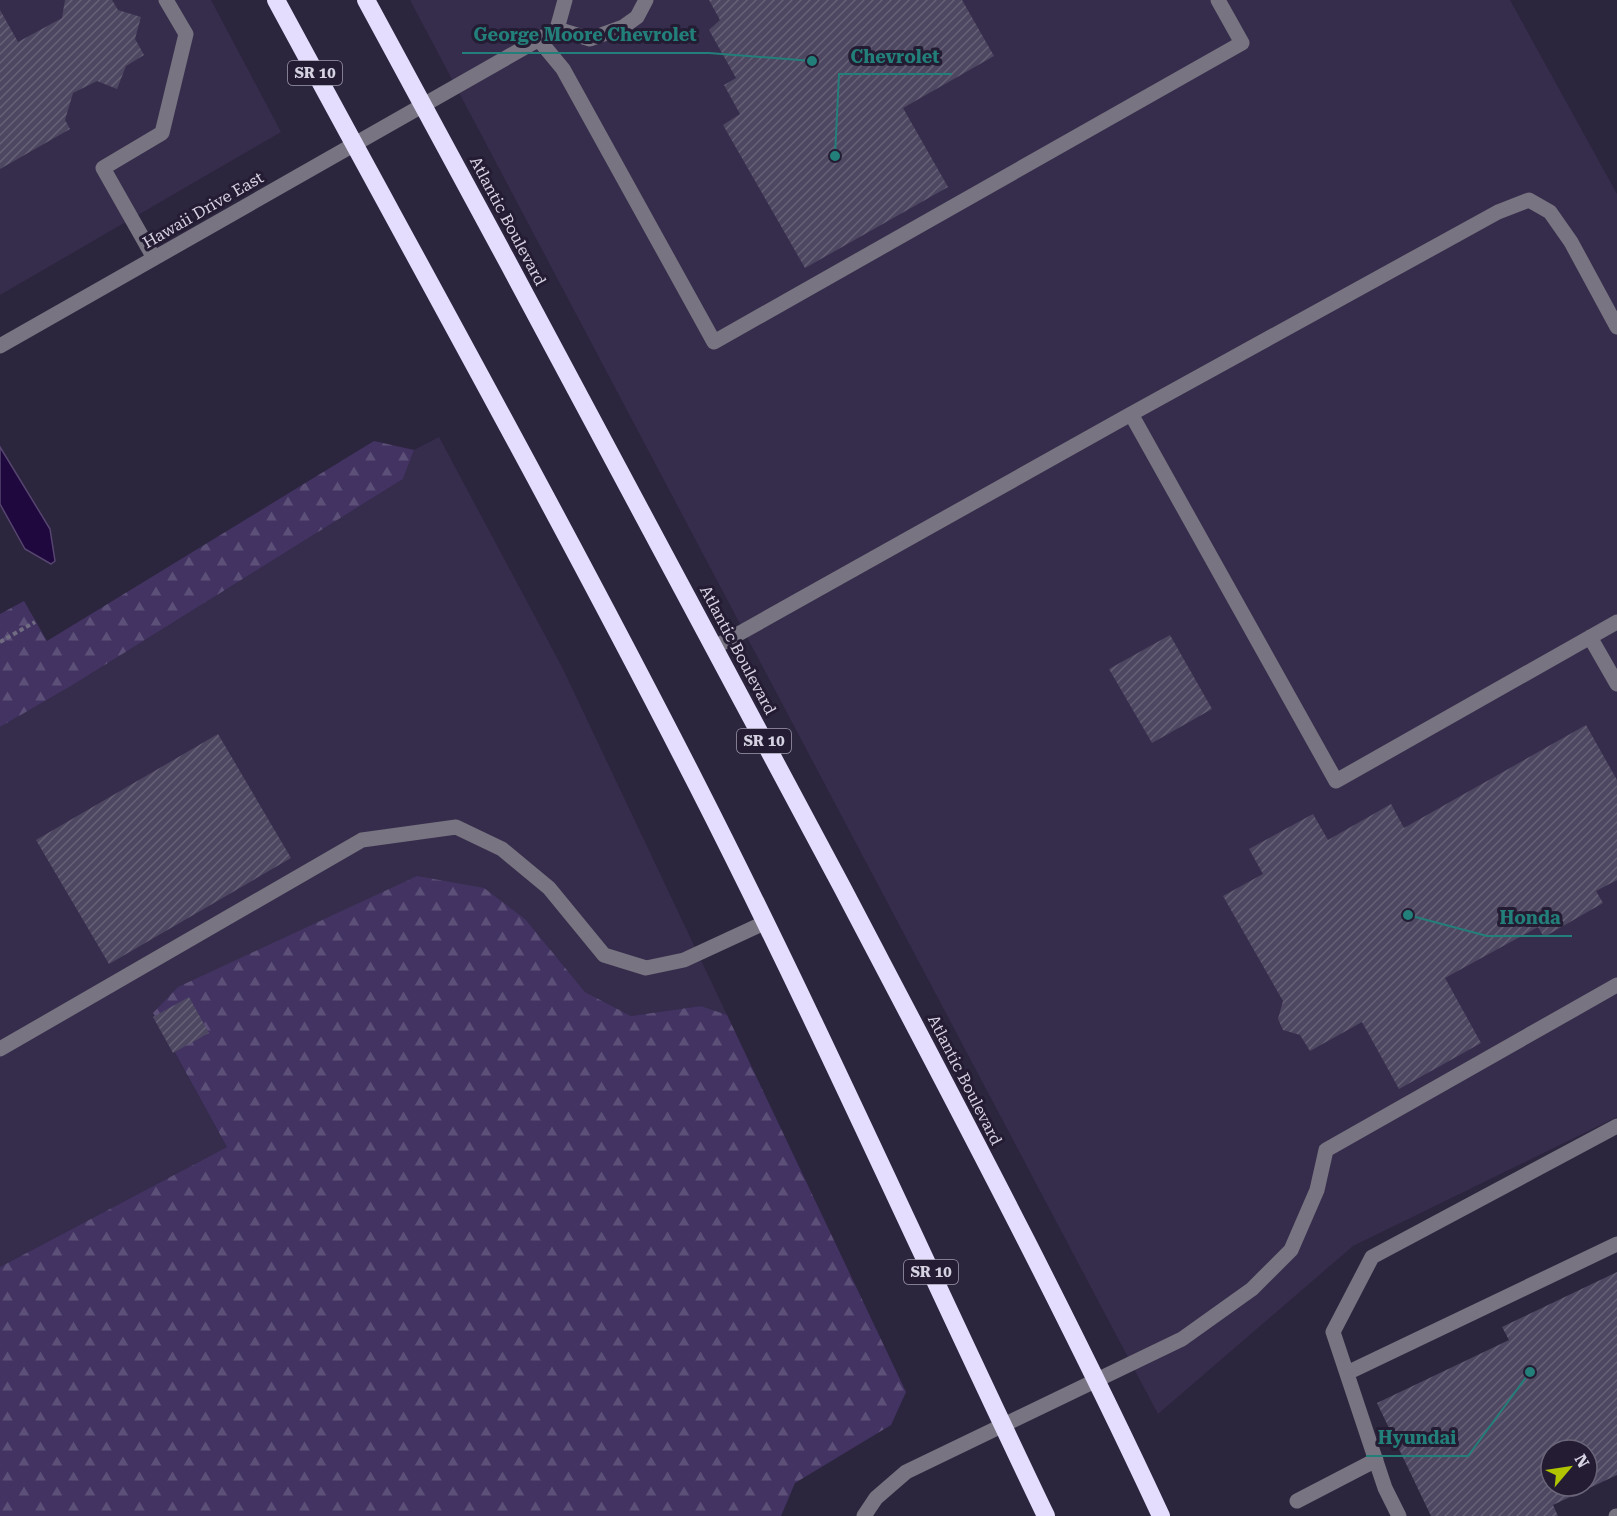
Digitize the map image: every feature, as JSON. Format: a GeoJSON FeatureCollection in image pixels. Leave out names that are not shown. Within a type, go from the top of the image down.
{"type":"FeatureCollection","features":[{"type":"Feature","properties":{"kind":"highway","name":"SR 10"},"geometry":{"type":"LineString","coordinates":[[276,0],[602,603],[697,786],[860,1119],[1046,1516]]}},
{"type":"Feature","properties":{"kind":"highway","name":"Atlantic Boulevard"},"geometry":{"type":"LineString","coordinates":[[366,0],[715,647],[1098,1380],[1161,1516]]}},
{"type":"Feature","properties":{"kind":"street"},"geometry":{"type":"LineString","coordinates":[[154,258],[103,168],[162,133],[186,34],[166,0]]}},
{"type":"Feature","properties":{"kind":"street"},"geometry":{"type":"LineString","coordinates":[[565,0],[557,29],[590,39],[623,27],[637,17],[646,0]]}},
{"type":"Feature","properties":{"kind":"street"},"geometry":{"type":"LineString","coordinates":[[540,40],[563,69],[714,342],[1242,43],[1218,0]]}},
{"type":"Feature","properties":{"kind":"street","name":"Hawaii Drive East"},"geometry":{"type":"LineString","coordinates":[[0,346],[557,29]]}},
{"type":"Feature","properties":{"kind":"street"},"geometry":{"type":"LineString","coordinates":[[715,647],[1498,212],[1529,200],[1550,212],[1571,242],[1617,327]]}},
{"type":"Feature","properties":{"kind":"street"},"geometry":{"type":"LineString","coordinates":[[1131,414],[1336,781],[1617,622]]}},
{"type":"Feature","properties":{"kind":"street"},"geometry":{"type":"LineString","coordinates":[[1590,637],[1617,684]]}},
{"type":"Feature","properties":{"kind":"street"},"geometry":{"type":"LineString","coordinates":[[0,1049],[362,840],[456,827],[502,849],[549,888],[604,955],[646,968],[684,960],[764,923]]}},
{"type":"Feature","properties":{"kind":"street"},"geometry":{"type":"LineString","coordinates":[[864,1516],[876,1498],[906,1472],[1182,1339],[1252,1289],[1291,1250],[1317,1190],[1326,1150],[1617,985]]}},
{"type":"Feature","properties":{"kind":"street"},"geometry":{"type":"LineString","coordinates":[[1399,1516],[1376,1460],[1333,1332],[1372,1257],[1617,1126]]}},
{"type":"Feature","properties":{"kind":"street"},"geometry":{"type":"LineString","coordinates":[[1347,1373],[1617,1244]]}},
{"type":"Feature","properties":{"kind":"street"},"geometry":{"type":"LineString","coordinates":[[1297,1501],[1376,1460]]}},
{"type":"Feature","properties":{"kind":"path"},"geometry":{"type":"LineString","coordinates":[[0,642],[35,622]]}},
{"type":"Feature","properties":{"kind":"shaded area"},"geometry":{"type":"Polygon","coordinates":[[[0,0],[211,0],[281,132],[0,295],[0,0]]]}},
{"type":"Feature","properties":{"kind":"shaded area"},"geometry":{"type":"Polygon","coordinates":[[[410,0],[1510,0],[1617,194],[1617,1117],[1353,1246],[1158,1414],[410,0]]]}},
{"type":"Feature","properties":{"kind":"shaded area"},"geometry":{"type":"Polygon","coordinates":[[[439,437],[563,669],[727,1015],[701,1006],[631,1016],[585,992],[526,920],[153,1014],[227,1147],[0,1267],[0,727],[71,686],[403,479],[414,450],[439,437]]]}},
{"type":"Feature","properties":{"kind":"shaded area"},"geometry":{"type":"Polygon","coordinates":[[[0,447],[50,529],[55,561],[51,564],[25,549],[0,504],[0,447]]]}},
{"type":"Feature","properties":{"kind":"green space"},"geometry":{"type":"Polygon","coordinates":[[[374,441],[414,450],[403,479],[71,686],[0,727],[0,614],[24,601],[47,641],[374,441]]]}},
{"type":"Feature","properties":{"kind":"green space"},"geometry":{"type":"Polygon","coordinates":[[[417,876],[484,888],[526,920],[585,992],[631,1016],[701,1006],[727,1015],[906,1392],[891,1425],[795,1483],[781,1516],[0,1516],[0,1267],[227,1147],[153,1013],[178,987],[417,876]]]}},
{"type":"Feature","properties":{"kind":"building"},"geometry":{"type":"Polygon","coordinates":[[[65,0],[112,0],[118,10],[141,17],[135,39],[144,55],[126,66],[117,89],[97,81],[73,93],[65,120],[70,129],[0,169],[0,10],[18,42],[62,18],[65,0]]]}},
{"type":"Feature","properties":{"kind":"building"},"geometry":{"type":"Polygon","coordinates":[[[709,0],[962,0],[994,56],[903,108],[948,187],[805,268],[723,125],[740,114],[724,85],[736,78],[709,30],[720,20],[709,0]]]}},
{"type":"Feature","properties":{"kind":"building"},"geometry":{"type":"Polygon","coordinates":[[[1170,635],[1212,709],[1152,743],[1109,669],[1170,635]]]}},
{"type":"Feature","properties":{"kind":"building"},"geometry":{"type":"Polygon","coordinates":[[[1586,725],[1617,780],[1617,880],[1596,891],[1603,903],[1544,937],[1538,927],[1445,978],[1481,1043],[1399,1089],[1362,1022],[1310,1051],[1300,1035],[1283,1030],[1278,1019],[1283,1001],[1223,896],[1263,874],[1249,849],[1313,814],[1328,840],[1391,804],[1404,828],[1586,725]]]}},
{"type":"Feature","properties":{"kind":"building"},"geometry":{"type":"Polygon","coordinates":[[[218,734],[291,858],[109,964],[36,840],[218,734]]]}},
{"type":"Feature","properties":{"kind":"building"},"geometry":{"type":"Polygon","coordinates":[[[189,997],[209,1033],[173,1053],[153,1017],[189,997]]]}},
{"type":"Feature","properties":{"kind":"building"},"geometry":{"type":"Polygon","coordinates":[[[1617,1272],[1617,1475],[1599,1483],[1599,1438],[1539,1438],[1539,1498],[1568,1498],[1553,1505],[1558,1516],[1431,1516],[1377,1403],[1509,1340],[1502,1327],[1617,1272]]]}},
{"type":"Feature","properties":{"kind":"place","name":"George Moore Chevrolet"},"geometry":{"type":"Point","coordinates":[812,61]}},
{"type":"Feature","properties":{"kind":"place","name":"Chevrolet"},"geometry":{"type":"Point","coordinates":[835,156]}},
{"type":"Feature","properties":{"kind":"place","name":"Honda"},"geometry":{"type":"Point","coordinates":[1408,915]}},
{"type":"Feature","properties":{"kind":"place","name":"Hyundai"},"geometry":{"type":"Point","coordinates":[1530,1372]}}]}
